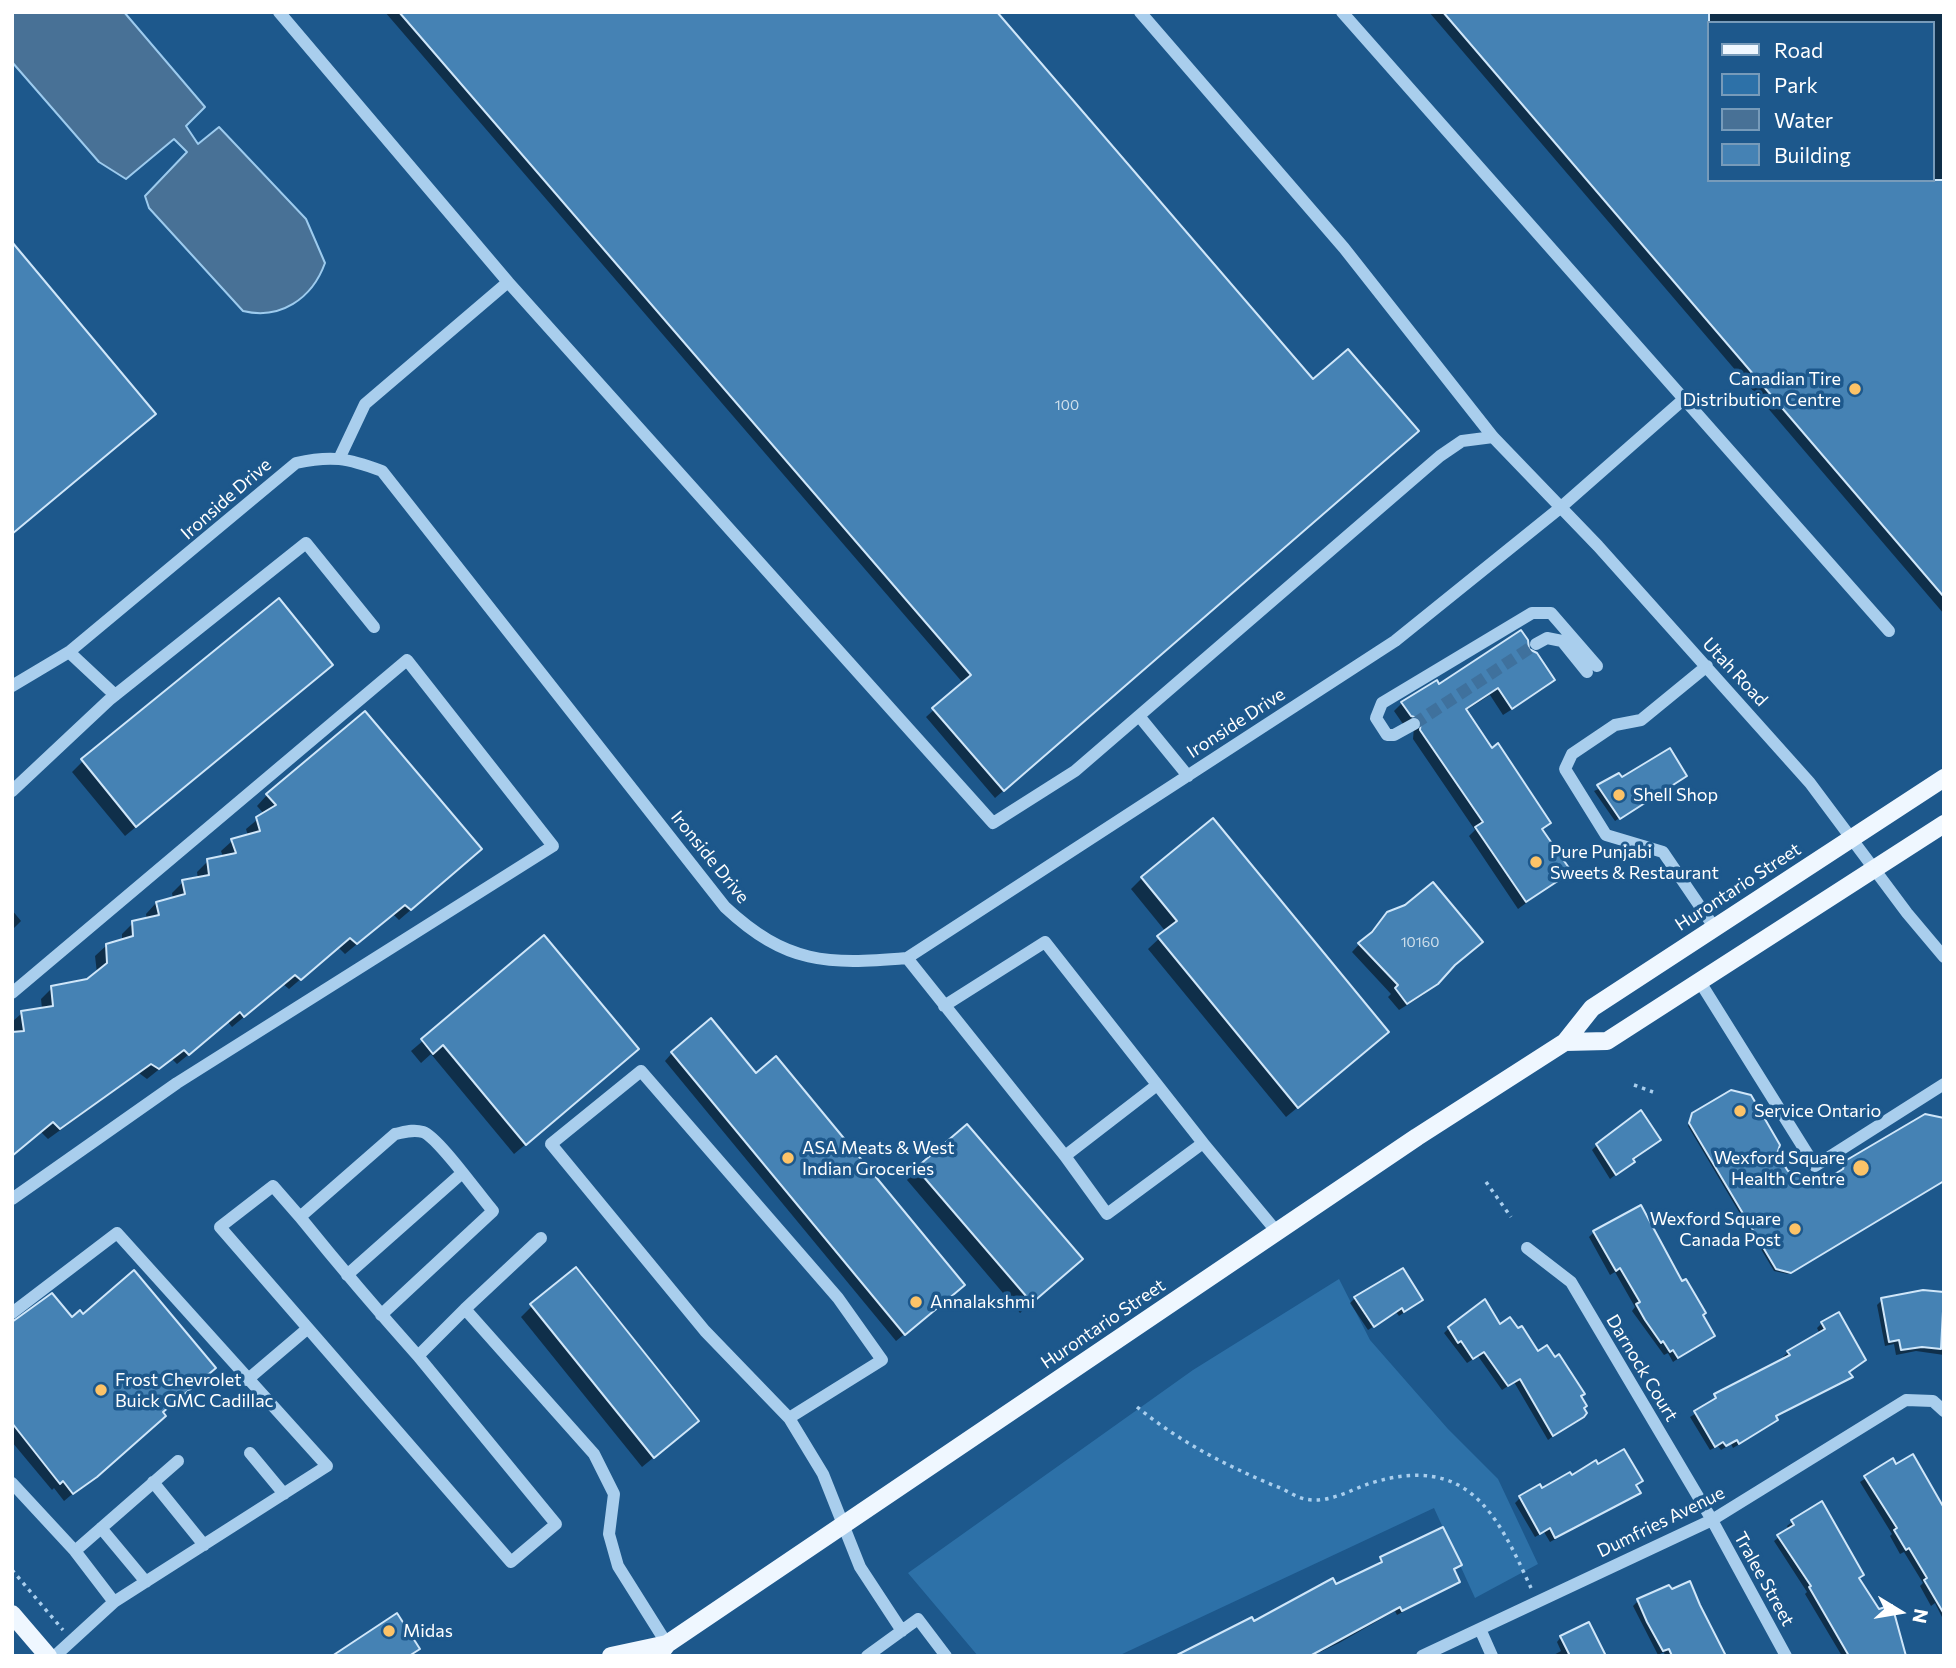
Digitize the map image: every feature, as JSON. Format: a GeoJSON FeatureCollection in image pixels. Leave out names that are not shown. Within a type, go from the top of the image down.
{"type":"FeatureCollection","features":[{"type":"Feature","properties":{"kind":"main road","name":"Hurontario Street"},"geometry":{"type":"LineString","coordinates":[[611,1656],[663,1650],[843,1523],[1566,1042],[1592,1008],[1944,778]]}},
{"type":"Feature","properties":{"kind":"main road"},"geometry":{"type":"LineString","coordinates":[[1566,1042],[1607,1041],[1944,824]]}},
{"type":"Feature","properties":{"kind":"main road"},"geometry":{"type":"LineString","coordinates":[[12,1614],[48,1656]]}},
{"type":"Feature","properties":{"kind":"street"},"geometry":{"type":"LineString","coordinates":[[279,12],[508,282],[993,823],[1075,771],[1440,456],[1462,441],[1493,437]]}},
{"type":"Feature","properties":{"kind":"street","name":"Utah Road"},"geometry":{"type":"LineString","coordinates":[[1140,12],[1344,248],[1493,437],[1707,666],[1811,783],[1874,869],[1944,957]]}},
{"type":"Feature","properties":{"kind":"street"},"geometry":{"type":"LineString","coordinates":[[1342,12],[1889,631]]}},
{"type":"Feature","properties":{"kind":"street"},"geometry":{"type":"LineString","coordinates":[[338,458],[365,404],[508,282]]}},
{"type":"Feature","properties":{"kind":"street","name":"Ironside Drive"},"geometry":{"type":"LineString","coordinates":[[12,686],[69,652],[296,463],[325,456],[382,471],[725,907],[753,933],[788,951],[821,961],[855,963],[907,958],[1395,641],[1560,508],[1684,399]]}},
{"type":"Feature","properties":{"kind":"street"},"geometry":{"type":"LineString","coordinates":[[12,791],[116,695],[306,543],[374,627]]}},
{"type":"Feature","properties":{"kind":"street"},"geometry":{"type":"LineString","coordinates":[[1413,724],[1394,735],[1387,735],[1376,718],[1382,703],[1532,613],[1551,612],[1592,669],[1562,641],[1547,638],[1536,644]]}},
{"type":"Feature","properties":{"kind":"street"},"geometry":{"type":"LineString","coordinates":[[69,652],[116,695]]}},
{"type":"Feature","properties":{"kind":"street"},"geometry":{"type":"LineString","coordinates":[[12,993],[407,660],[553,846],[177,1083],[12,1199]]}},
{"type":"Feature","properties":{"kind":"street"},"geometry":{"type":"LineString","coordinates":[[1707,666],[1641,720],[1615,725],[1572,754],[1565,769],[1606,835],[1664,852],[1714,927]]}},
{"type":"Feature","properties":{"kind":"street"},"geometry":{"type":"LineString","coordinates":[[1139,716],[1188,776]]}},
{"type":"Feature","properties":{"kind":"street"},"geometry":{"type":"LineString","coordinates":[[944,1006],[1045,942],[1203,1143],[1277,1232]]}},
{"type":"Feature","properties":{"kind":"street"},"geometry":{"type":"LineString","coordinates":[[907,958],[1065,1156],[1107,1214],[1203,1143]]}},
{"type":"Feature","properties":{"kind":"street"},"geometry":{"type":"LineString","coordinates":[[1700,982],[1815,1166],[1944,1084]]}},
{"type":"Feature","properties":{"kind":"street"},"geometry":{"type":"LineString","coordinates":[[789,1418],[882,1360],[838,1298],[641,1071],[551,1144],[741,1372],[789,1418],[823,1474],[860,1567],[902,1631]]}},
{"type":"Feature","properties":{"kind":"street"},"geometry":{"type":"LineString","coordinates":[[1065,1156],[1157,1085]]}},
{"type":"Feature","properties":{"kind":"street"},"geometry":{"type":"LineString","coordinates":[[300,1217],[395,1134],[410,1130],[425,1133],[443,1149],[493,1210],[381,1314]]}},
{"type":"Feature","properties":{"kind":"street"},"geometry":{"type":"LineString","coordinates":[[347,1275],[461,1174]]}},
{"type":"Feature","properties":{"kind":"street"},"geometry":{"type":"LineString","coordinates":[[273,1186],[347,1275],[418,1356],[556,1524],[511,1562],[220,1227],[273,1186]]}},
{"type":"Feature","properties":{"kind":"street"},"geometry":{"type":"LineString","coordinates":[[12,1313],[117,1233],[327,1466],[114,1602],[55,1656]]}},
{"type":"Feature","properties":{"kind":"street"},"geometry":{"type":"LineString","coordinates":[[418,1356],[541,1238]]}},
{"type":"Feature","properties":{"kind":"street","name":"Darnock Court"},"geometry":{"type":"LineString","coordinates":[[1527,1248],[1571,1282],[1712,1520]]}},
{"type":"Feature","properties":{"kind":"street"},"geometry":{"type":"LineString","coordinates":[[466,1309],[594,1454],[614,1494],[609,1534],[618,1566],[663,1650]]}},
{"type":"Feature","properties":{"kind":"street"},"geometry":{"type":"LineString","coordinates":[[247,1380],[307,1329]]}},
{"type":"Feature","properties":{"kind":"street","name":"Dumfries Avenue"},"geometry":{"type":"LineString","coordinates":[[1422,1656],[1712,1520],[1906,1400],[1933,1401],[1944,1411]]}},
{"type":"Feature","properties":{"kind":"street"},"geometry":{"type":"LineString","coordinates":[[250,1452],[284,1494]]}},
{"type":"Feature","properties":{"kind":"street"},"geometry":{"type":"LineString","coordinates":[[75,1550],[178,1461]]}},
{"type":"Feature","properties":{"kind":"street"},"geometry":{"type":"LineString","coordinates":[[153,1482],[204,1545]]}},
{"type":"Feature","properties":{"kind":"street"},"geometry":{"type":"LineString","coordinates":[[12,1483],[75,1550],[114,1602]]}},
{"type":"Feature","properties":{"kind":"street","name":"Tralee Street"},"geometry":{"type":"LineString","coordinates":[[1712,1520],[1786,1656]]}},
{"type":"Feature","properties":{"kind":"street"},"geometry":{"type":"LineString","coordinates":[[101,1528],[146,1582]]}},
{"type":"Feature","properties":{"kind":"street"},"geometry":{"type":"LineString","coordinates":[[867,1656],[918,1619],[946,1656]]}},
{"type":"Feature","properties":{"kind":"street"},"geometry":{"type":"LineString","coordinates":[[1480,1629],[1492,1656]]}},
{"type":"Feature","properties":{"kind":"path"},"geometry":{"type":"LineString","coordinates":[[1634,1085],[1653,1092]]}},
{"type":"Feature","properties":{"kind":"path"},"geometry":{"type":"LineString","coordinates":[[1486,1182],[1511,1217]]}},
{"type":"Feature","properties":{"kind":"path"},"geometry":{"type":"LineString","coordinates":[[1137,1407],[1163,1428],[1223,1465],[1305,1499],[1330,1499],[1373,1483],[1414,1474],[1440,1476],[1464,1486],[1484,1502],[1504,1531],[1536,1601]]}},
{"type":"Feature","properties":{"kind":"path"},"geometry":{"type":"LineString","coordinates":[[12,1570],[71,1640]]}},
{"type":"Feature","properties":{"kind":"green space"},"geometry":{"type":"Polygon","coordinates":[[[1339,1279],[1370,1340],[1448,1429],[1498,1479],[1538,1564],[1475,1598],[1434,1508],[1118,1656],[978,1656],[908,1573],[1193,1370],[1339,1279]]]}},
{"type":"Feature","properties":{"kind":"water"},"geometry":{"type":"Polygon","coordinates":[[[12,12],[124,12],[205,107],[186,126],[198,144],[219,127],[306,219],[325,263],[312,287],[293,304],[282,309],[257,313],[243,311],[149,208],[145,196],[187,152],[174,139],[126,179],[99,162],[12,62],[12,12]]]}},
{"type":"Feature","properties":{"kind":"building"},"geometry":{"type":"Polygon","coordinates":[[[399,12],[997,12],[1313,379],[1348,349],[1419,431],[1004,791],[932,708],[971,675],[399,12]]]}},
{"type":"Feature","properties":{"kind":"building","name":"Canadian Tire Distribution Centre"},"geometry":{"type":"Polygon","coordinates":[[[1443,12],[1709,12],[1708,182],[1944,180],[1944,597],[1443,12]]]}},
{"type":"Feature","properties":{"kind":"building"},"geometry":{"type":"Polygon","coordinates":[[[12,242],[156,414],[12,534],[12,242]]]}},
{"type":"Feature","properties":{"kind":"building"},"geometry":{"type":"Polygon","coordinates":[[[279,598],[333,665],[136,827],[81,759],[279,598]]]}},
{"type":"Feature","properties":{"kind":"building"},"geometry":{"type":"Polygon","coordinates":[[[1521,630],[1528,640],[1529,649],[1537,653],[1555,680],[1512,709],[1498,688],[1466,709],[1492,748],[1498,743],[1551,823],[1542,829],[1569,868],[1570,873],[1526,902],[1475,827],[1483,822],[1420,730],[1421,719],[1411,716],[1401,702],[1437,680],[1439,684],[1521,630]]]}},
{"type":"Feature","properties":{"kind":"building"},"geometry":{"type":"Polygon","coordinates":[[[365,711],[482,849],[411,910],[405,905],[357,944],[350,938],[301,980],[295,975],[244,1017],[240,1012],[189,1055],[184,1050],[159,1069],[151,1064],[60,1129],[53,1122],[12,1156],[12,1032],[24,1031],[21,1011],[53,1006],[51,986],[87,979],[107,963],[106,944],[133,936],[132,921],[159,915],[156,902],[185,894],[182,880],[209,875],[207,859],[236,853],[231,839],[260,831],[256,817],[276,805],[266,794],[365,711]]]}},
{"type":"Feature","properties":{"kind":"building"},"geometry":{"type":"Polygon","coordinates":[[[1670,748],[1687,776],[1620,819],[1597,785],[1619,773],[1622,777],[1670,748]]]}},
{"type":"Feature","properties":{"kind":"building"},"geometry":{"type":"Polygon","coordinates":[[[1213,818],[1389,1032],[1298,1108],[1157,936],[1177,921],[1141,877],[1213,818]]]}},
{"type":"Feature","properties":{"kind":"building"},"geometry":{"type":"Polygon","coordinates":[[[1433,882],[1483,942],[1455,965],[1438,984],[1407,1004],[1395,988],[1398,985],[1358,943],[1372,932],[1387,912],[1405,905],[1433,882]]]}},
{"type":"Feature","properties":{"kind":"building"},"geometry":{"type":"Polygon","coordinates":[[[544,935],[639,1049],[526,1145],[443,1045],[433,1054],[421,1039],[544,935]]]}},
{"type":"Feature","properties":{"kind":"building"},"geometry":{"type":"Polygon","coordinates":[[[711,1018],[756,1073],[776,1056],[965,1285],[905,1335],[671,1052],[711,1018]]]}},
{"type":"Feature","properties":{"kind":"building"},"geometry":{"type":"Polygon","coordinates":[[[1731,1090],[1751,1095],[1780,1145],[1777,1154],[1788,1171],[1825,1180],[1843,1169],[1845,1161],[1925,1114],[1944,1118],[1944,1181],[1791,1273],[1776,1269],[1689,1123],[1692,1113],[1731,1090]]]}},
{"type":"Feature","properties":{"kind":"building"},"geometry":{"type":"Polygon","coordinates":[[[1641,1110],[1661,1140],[1633,1159],[1635,1162],[1616,1175],[1596,1144],[1641,1110]]]}},
{"type":"Feature","properties":{"kind":"building"},"geometry":{"type":"Polygon","coordinates":[[[967,1124],[1083,1259],[1032,1303],[916,1168],[967,1124]]]}},
{"type":"Feature","properties":{"kind":"building"},"geometry":{"type":"Polygon","coordinates":[[[1641,1205],[1682,1281],[1686,1279],[1706,1313],[1703,1315],[1715,1336],[1678,1358],[1663,1341],[1661,1343],[1645,1320],[1636,1304],[1640,1302],[1620,1268],[1616,1271],[1593,1231],[1641,1205]]]}},
{"type":"Feature","properties":{"kind":"building"},"geometry":{"type":"Polygon","coordinates":[[[576,1267],[699,1421],[654,1458],[530,1304],[576,1267]]]}},
{"type":"Feature","properties":{"kind":"building"},"geometry":{"type":"Polygon","coordinates":[[[1403,1268],[1423,1300],[1404,1312],[1402,1308],[1374,1327],[1354,1297],[1403,1268]]]}},
{"type":"Feature","properties":{"kind":"building","name":"Frost Chevrolet Buick GMC Cadillac"},"geometry":{"type":"Polygon","coordinates":[[[134,1270],[216,1368],[163,1412],[166,1416],[97,1477],[73,1494],[63,1481],[60,1484],[12,1423],[12,1322],[52,1293],[72,1317],[80,1310],[83,1314],[134,1270]]]}},
{"type":"Feature","properties":{"kind":"building"},"geometry":{"type":"Polygon","coordinates":[[[1923,1290],[1944,1292],[1941,1349],[1922,1347],[1901,1350],[1899,1340],[1889,1342],[1881,1298],[1923,1290]]]}},
{"type":"Feature","properties":{"kind":"building"},"geometry":{"type":"Polygon","coordinates":[[[1485,1299],[1500,1324],[1510,1317],[1518,1328],[1522,1326],[1538,1351],[1547,1345],[1555,1357],[1559,1354],[1585,1394],[1581,1396],[1587,1406],[1584,1408],[1587,1413],[1584,1417],[1553,1436],[1520,1379],[1508,1386],[1484,1352],[1473,1359],[1461,1341],[1458,1343],[1448,1327],[1485,1299]]]}},
{"type":"Feature","properties":{"kind":"building"},"geometry":{"type":"Polygon","coordinates":[[[1839,1312],[1866,1360],[1849,1372],[1853,1377],[1776,1416],[1778,1420],[1739,1444],[1737,1440],[1726,1446],[1723,1442],[1715,1447],[1694,1411],[1716,1398],[1714,1394],[1790,1355],[1787,1351],[1825,1329],[1821,1322],[1839,1312]]]}},
{"type":"Feature","properties":{"kind":"building"},"geometry":{"type":"Polygon","coordinates":[[[1624,1449],[1643,1481],[1636,1485],[1641,1493],[1555,1538],[1550,1528],[1540,1534],[1519,1496],[1540,1484],[1542,1488],[1570,1472],[1572,1475],[1596,1460],[1598,1464],[1624,1449]]]}},
{"type":"Feature","properties":{"kind":"building"},"geometry":{"type":"Polygon","coordinates":[[[1913,1454],[1944,1508],[1944,1614],[1924,1580],[1927,1578],[1909,1548],[1906,1550],[1894,1530],[1897,1528],[1864,1476],[1893,1458],[1896,1464],[1913,1454]]]}},
{"type":"Feature","properties":{"kind":"building"},"geometry":{"type":"Polygon","coordinates":[[[1822,1501],[1864,1575],[1859,1578],[1879,1609],[1892,1605],[1906,1656],[1849,1656],[1809,1587],[1811,1586],[1777,1535],[1794,1525],[1791,1520],[1822,1501]]]}},
{"type":"Feature","properties":{"kind":"building"},"geometry":{"type":"Polygon","coordinates":[[[1443,1527],[1462,1565],[1454,1569],[1460,1582],[1402,1611],[1400,1607],[1310,1656],[1175,1656],[1252,1617],[1254,1621],[1333,1578],[1336,1584],[1382,1562],[1380,1557],[1443,1527]]]}},
{"type":"Feature","properties":{"kind":"building"},"geometry":{"type":"Polygon","coordinates":[[[1690,1581],[1726,1656],[1672,1656],[1669,1649],[1663,1651],[1647,1622],[1637,1599],[1669,1585],[1672,1589],[1690,1581]]]}},
{"type":"Feature","properties":{"kind":"building","name":"Midas"},"geometry":{"type":"Polygon","coordinates":[[[397,1613],[420,1649],[409,1656],[332,1656],[397,1613]]]}},
{"type":"Feature","properties":{"kind":"building"},"geometry":{"type":"Polygon","coordinates":[[[1589,1622],[1606,1656],[1570,1656],[1560,1636],[1589,1622]]]}},
{"type":"Feature","properties":{"kind":"tunnel"},"geometry":{"type":"LineString","coordinates":[[1414,724],[1536,644]]}},
{"type":"Feature","properties":{"kind":"place","name":"Canadian Tire Distribution Centre"},"geometry":{"type":"Point","coordinates":[1855,389]}},
{"type":"Feature","properties":{"kind":"place","name":"Shell Shop"},"geometry":{"type":"Point","coordinates":[1619,795]}},
{"type":"Feature","properties":{"kind":"place","name":"Pure Punjabi Sweets & Restaurant"},"geometry":{"type":"Point","coordinates":[1536,862]}},
{"type":"Feature","properties":{"kind":"place","name":"Service Ontario"},"geometry":{"type":"Point","coordinates":[1740,1111]}},
{"type":"Feature","properties":{"kind":"place","name":"ASA Meats & West Indian Groceries"},"geometry":{"type":"Point","coordinates":[788,1158]}},
{"type":"Feature","properties":{"kind":"place","name":"Wexford Square Health Centre"},"geometry":{"type":"Point","coordinates":[1861,1168]}},
{"type":"Feature","properties":{"kind":"place","name":"Wexford Square Canada Post"},"geometry":{"type":"Point","coordinates":[1795,1229]}},
{"type":"Feature","properties":{"kind":"place","name":"Annalakshmi"},"geometry":{"type":"Point","coordinates":[916,1302]}},
{"type":"Feature","properties":{"kind":"place","name":"Frost Chevrolet Buick GMC Cadillac"},"geometry":{"type":"Point","coordinates":[101,1390]}},
{"type":"Feature","properties":{"kind":"place","name":"Midas"},"geometry":{"type":"Point","coordinates":[389,1631]}}]}
